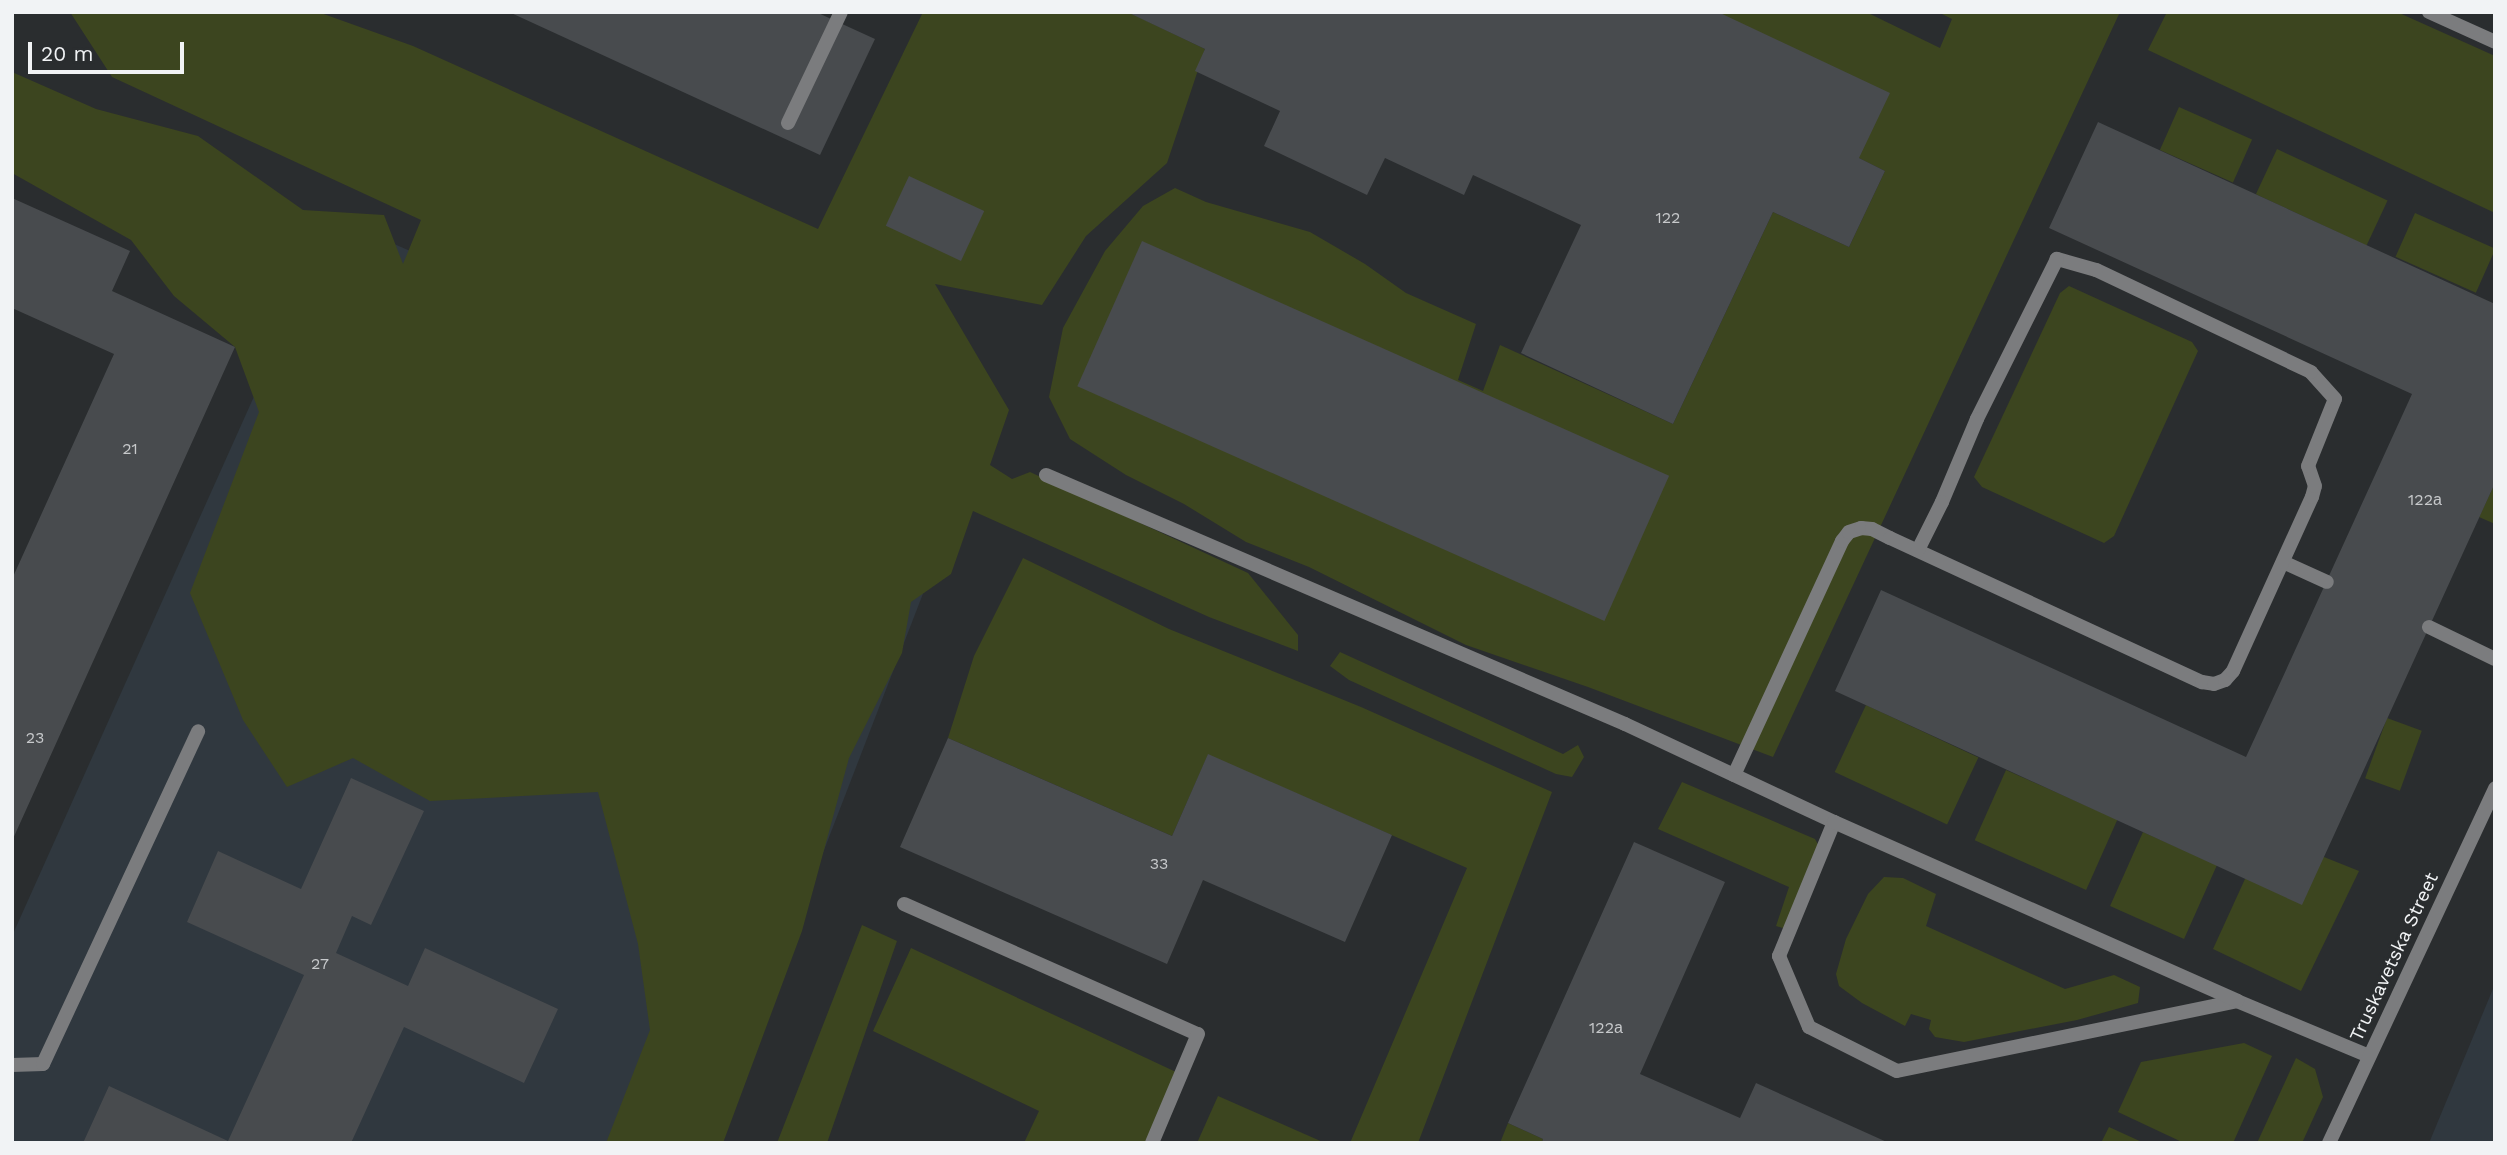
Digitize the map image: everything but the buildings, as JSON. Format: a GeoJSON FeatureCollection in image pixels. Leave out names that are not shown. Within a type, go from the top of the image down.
{"type":"FeatureCollection","features":[{"type":"Feature","properties":{"kind":"street"},"geometry":{"type":"LineString","coordinates":[[788,123],[841,12]]}},
{"type":"Feature","properties":{"kind":"street"},"geometry":{"type":"LineString","coordinates":[[2429,12],[2495,42]]}},
{"type":"Feature","properties":{"kind":"street"},"geometry":{"type":"LineString","coordinates":[[1734,775],[1842,541],[1849,532],[1861,528],[1872,529],[2190,676],[2214,684],[2225,680],[2233,671],[2312,498],[2315,486],[2308,466],[2335,399],[2311,372],[2096,270],[2057,259],[1977,419],[1942,502],[1918,550]]}},
{"type":"Feature","properties":{"kind":"street"},"geometry":{"type":"LineString","coordinates":[[1046,475],[1625,724],[2237,1001],[2369,1056]]}},
{"type":"Feature","properties":{"kind":"street"},"geometry":{"type":"LineString","coordinates":[[2283,562],[2327,582]]}},
{"type":"Feature","properties":{"kind":"street"},"geometry":{"type":"LineString","coordinates":[[2429,627],[2495,659]]}},
{"type":"Feature","properties":{"kind":"street"},"geometry":{"type":"LineString","coordinates":[[12,1065],[43,1064],[198,731]]}},
{"type":"Feature","properties":{"kind":"street","name":"Truskavetska Street"},"geometry":{"type":"LineString","coordinates":[[2329,1143],[2492,804],[2495,788]]}},
{"type":"Feature","properties":{"kind":"street"},"geometry":{"type":"LineString","coordinates":[[1835,821],[1779,957],[1809,1027],[1897,1071],[2237,1001]]}},
{"type":"Feature","properties":{"kind":"street"},"geometry":{"type":"LineString","coordinates":[[904,904],[1198,1034],[1152,1143]]}},
{"type":"Feature","properties":{"kind":"shaded area"},"geometry":{"type":"Polygon","coordinates":[[[334,218],[963,490],[711,1143],[12,1143],[12,936],[334,218]]]}},
{"type":"Feature","properties":{"kind":"shaded area"},"geometry":{"type":"Polygon","coordinates":[[[2495,984],[2495,1143],[2429,1143],[2495,984]]]}},
{"type":"Feature","properties":{"kind":"green space"},"geometry":{"type":"Polygon","coordinates":[[[70,12],[318,12],[413,46],[818,229],[923,12],[1128,12],[1205,49],[1167,163],[1086,236],[1042,305],[935,284],[1009,410],[990,465],[1012,479],[1030,472],[1248,573],[1298,635],[1298,651],[1209,617],[973,511],[951,574],[911,602],[902,653],[849,758],[802,931],[723,1143],[606,1143],[650,1030],[638,944],[598,792],[430,801],[353,758],[287,787],[243,720],[190,593],[259,412],[235,347],[174,296],[131,240],[12,173],[12,72],[96,109],[198,136],[303,210],[384,215],[403,264],[421,220],[112,77],[70,12]]]}},
{"type":"Feature","properties":{"kind":"green space"},"geometry":{"type":"Polygon","coordinates":[[[1718,12],[1866,12],[1940,48],[1952,19],[1938,12],[2120,12],[1773,757],[1588,687],[1466,645],[1309,567],[1246,542],[1184,504],[1126,475],[1070,439],[1049,397],[1063,328],[1105,251],[1143,206],[1175,188],[1206,202],[1310,232],[1365,264],[1406,293],[1476,324],[1458,380],[1483,391],[1500,345],[1673,424],[1773,212],[1849,247],[1885,171],[1859,158],[1718,12]]]}},
{"type":"Feature","properties":{"kind":"green space"},"geometry":{"type":"Polygon","coordinates":[[[2167,12],[2397,12],[2495,56],[2495,213],[2148,50],[2167,12]]]}},
{"type":"Feature","properties":{"kind":"green space"},"geometry":{"type":"Polygon","coordinates":[[[2179,107],[2252,140],[2233,182],[2160,150],[2179,107]]]}},
{"type":"Feature","properties":{"kind":"green space"},"geometry":{"type":"Polygon","coordinates":[[[2277,149],[2388,201],[2366,246],[2256,194],[2277,149]]]}},
{"type":"Feature","properties":{"kind":"green space"},"geometry":{"type":"Polygon","coordinates":[[[2415,213],[2495,249],[2476,293],[2395,257],[2415,213]]]}},
{"type":"Feature","properties":{"kind":"green space"},"geometry":{"type":"Polygon","coordinates":[[[2069,286],[2192,342],[2198,351],[2114,536],[2104,543],[1982,487],[1974,477],[2060,293],[2069,286]]]}},
{"type":"Feature","properties":{"kind":"green space"},"geometry":{"type":"Polygon","coordinates":[[[2495,483],[2495,524],[2479,517],[2495,483]]]}},
{"type":"Feature","properties":{"kind":"green space"},"geometry":{"type":"Polygon","coordinates":[[[1023,558],[1169,629],[1361,707],[1552,792],[1418,1143],[1350,1143],[1467,868],[1208,755],[1172,836],[948,738],[974,656],[1023,558]]]}},
{"type":"Feature","properties":{"kind":"green space"},"geometry":{"type":"Polygon","coordinates":[[[1340,652],[1563,754],[1578,745],[1584,757],[1572,777],[1556,774],[1349,680],[1330,666],[1340,652]]]}},
{"type":"Feature","properties":{"kind":"green space"},"geometry":{"type":"Polygon","coordinates":[[[1866,705],[1978,757],[1947,824],[1835,772],[1866,705]]]}},
{"type":"Feature","properties":{"kind":"green space"},"geometry":{"type":"Polygon","coordinates":[[[2387,718],[2422,731],[2400,791],[2365,778],[2387,718]]]}},
{"type":"Feature","properties":{"kind":"green space"},"geometry":{"type":"Polygon","coordinates":[[[2006,770],[2117,820],[2086,890],[1975,840],[2006,770]]]}},
{"type":"Feature","properties":{"kind":"green space"},"geometry":{"type":"Polygon","coordinates":[[[1682,782],[1815,839],[1820,848],[1789,930],[1776,926],[1789,887],[1658,829],[1682,782]]]}},
{"type":"Feature","properties":{"kind":"green space"},"geometry":{"type":"Polygon","coordinates":[[[2143,832],[2217,865],[2184,939],[2110,906],[2143,832]]]}},
{"type":"Feature","properties":{"kind":"green space"},"geometry":{"type":"Polygon","coordinates":[[[2324,857],[2359,871],[2301,991],[2213,949],[2245,879],[2324,857]]]}},
{"type":"Feature","properties":{"kind":"green space"},"geometry":{"type":"Polygon","coordinates":[[[1884,877],[1903,878],[1936,894],[1926,926],[2065,989],[2114,975],[2140,987],[2138,1003],[2077,1020],[1964,1042],[1935,1037],[1929,1029],[1931,1020],[1911,1014],[1905,1026],[1862,1003],[1839,986],[1836,974],[1846,939],[1868,894],[1884,877]]]}},
{"type":"Feature","properties":{"kind":"green space"},"geometry":{"type":"Polygon","coordinates":[[[862,925],[897,941],[827,1143],[777,1143],[862,925]]]}},
{"type":"Feature","properties":{"kind":"green space"},"geometry":{"type":"Polygon","coordinates":[[[911,948],[1176,1072],[1146,1143],[1024,1143],[1039,1111],[873,1031],[911,948]]]}},
{"type":"Feature","properties":{"kind":"green space"},"geometry":{"type":"Polygon","coordinates":[[[2244,1043],[2272,1056],[2233,1143],[2184,1143],[2118,1112],[2141,1062],[2244,1043]]]}},
{"type":"Feature","properties":{"kind":"green space"},"geometry":{"type":"Polygon","coordinates":[[[2296,1058],[2315,1069],[2323,1097],[2302,1143],[2257,1143],[2296,1058]]]}},
{"type":"Feature","properties":{"kind":"green space"},"geometry":{"type":"Polygon","coordinates":[[[1218,1096],[1325,1143],[1197,1143],[1218,1096]]]}},
{"type":"Feature","properties":{"kind":"green space"},"geometry":{"type":"Polygon","coordinates":[[[1508,1123],[1543,1139],[1542,1143],[1500,1143],[1508,1123]]]}},
{"type":"Feature","properties":{"kind":"green space"},"geometry":{"type":"Polygon","coordinates":[[[2109,1127],[2144,1143],[2101,1143],[2109,1127]]]}}]}
